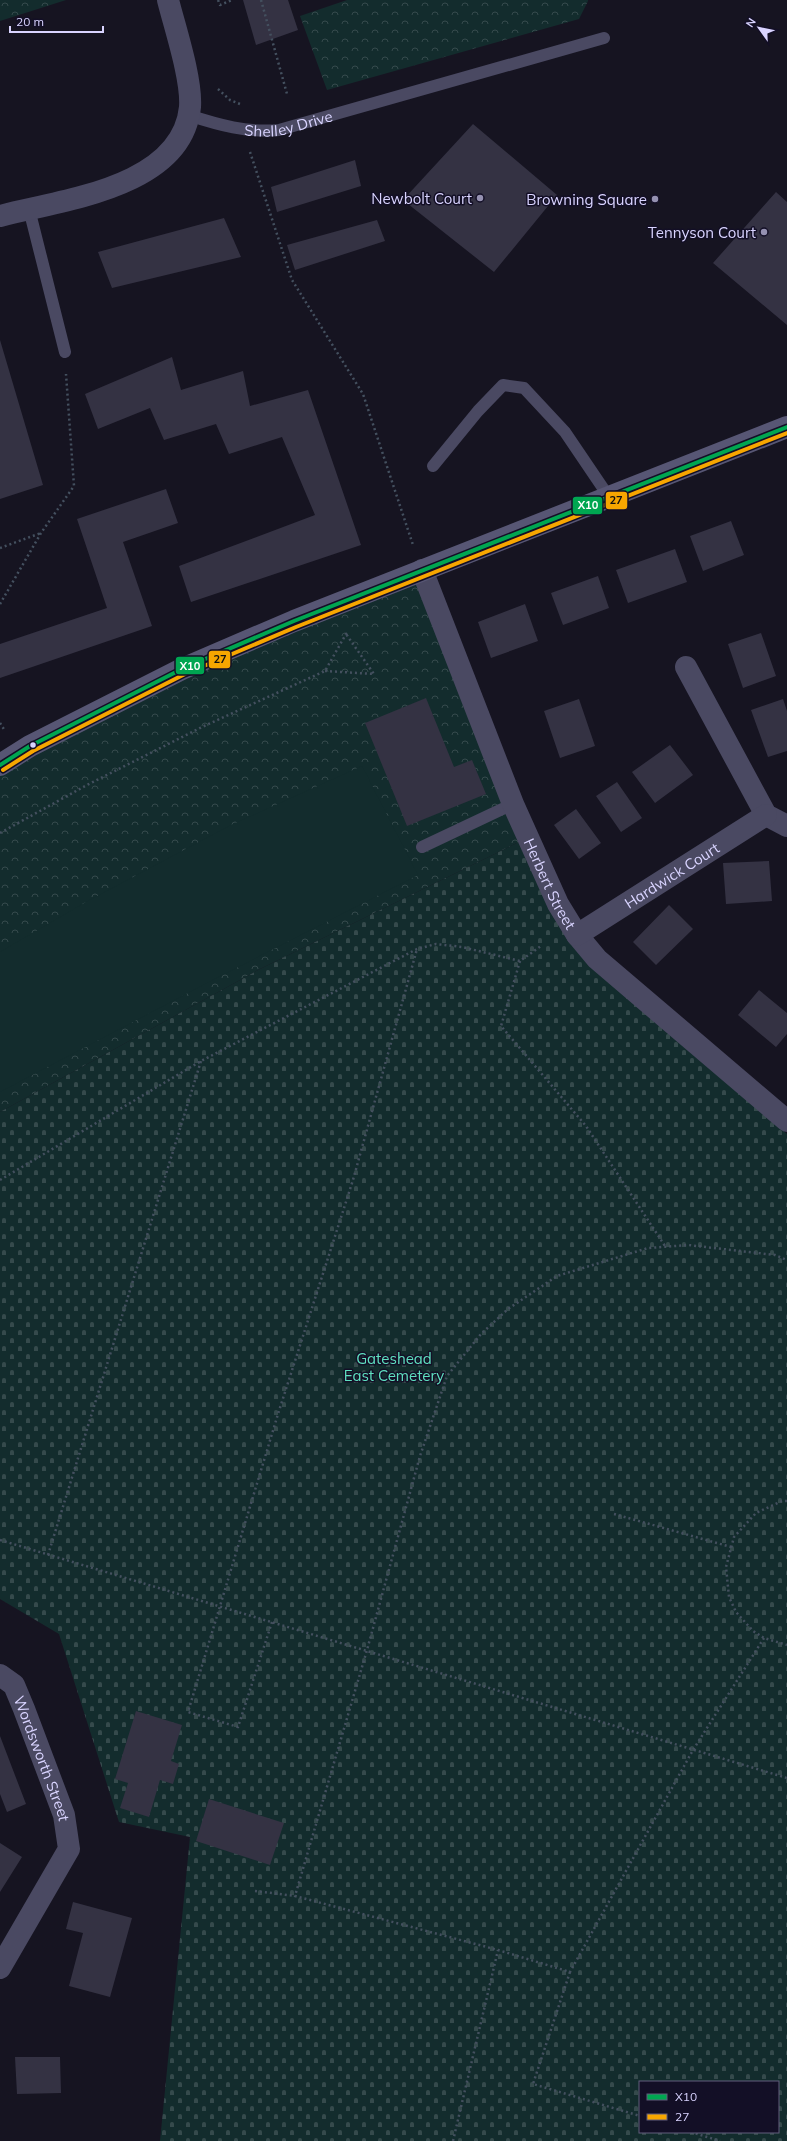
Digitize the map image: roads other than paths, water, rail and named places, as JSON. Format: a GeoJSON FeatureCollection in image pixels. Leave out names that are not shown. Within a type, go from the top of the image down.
{"type":"FeatureCollection","features":[{"type":"Feature","properties":{"kind":"main road"},"geometry":{"type":"LineString","coordinates":[[0,765],[30,746],[182,669],[294,621],[787,427]]}},
{"type":"Feature","properties":{"kind":"street"},"geometry":{"type":"LineString","coordinates":[[0,216],[89,194],[138,177],[169,152],[180,137],[190,105],[185,66],[168,0]]}},
{"type":"Feature","properties":{"kind":"street","name":"Herbert Street"},"geometry":{"type":"LineString","coordinates":[[422,570],[513,804],[558,904],[577,935],[597,958],[787,1121]]}},
{"type":"Feature","properties":{"kind":"street"},"geometry":{"type":"LineString","coordinates":[[686,667],[766,815],[787,826]]}},
{"type":"Feature","properties":{"kind":"street","name":"Hardwick Court"},"geometry":{"type":"LineString","coordinates":[[577,935],[766,815]]}},
{"type":"Feature","properties":{"kind":"street","name":"Wordsworth Street"},"geometry":{"type":"LineString","coordinates":[[0,1675],[14,1685],[24,1709],[64,1815],[69,1849],[0,1968]]}},
{"type":"Feature","properties":{"kind":"lane","name":"Shelley Drive"},"geometry":{"type":"LineString","coordinates":[[188,115],[243,130],[258,132],[279,130],[298,126],[604,38]]}},
{"type":"Feature","properties":{"kind":"lane"},"geometry":{"type":"LineString","coordinates":[[29,209],[65,352]]}},
{"type":"Feature","properties":{"kind":"lane"},"geometry":{"type":"LineString","coordinates":[[433,466],[478,411],[503,384],[524,388],[555,421],[565,432],[609,497]]}},
{"type":"Feature","properties":{"kind":"lane"},"geometry":{"type":"LineString","coordinates":[[422,847],[513,804]]}},
{"type":"Feature","properties":{"kind":"place","name":"Newbolt Court"},"geometry":{"type":"Point","coordinates":[480,198]}},
{"type":"Feature","properties":{"kind":"place","name":"Browning Square"},"geometry":{"type":"Point","coordinates":[655,199]}},
{"type":"Feature","properties":{"kind":"place","name":"Tennyson Court"},"geometry":{"type":"Point","coordinates":[764,232]}},
{"type":"Feature","properties":{"kind":"park label","name":"Gateshead East Cemetery"},"geometry":{"type":"Point","coordinates":[394,1366]}}]}
